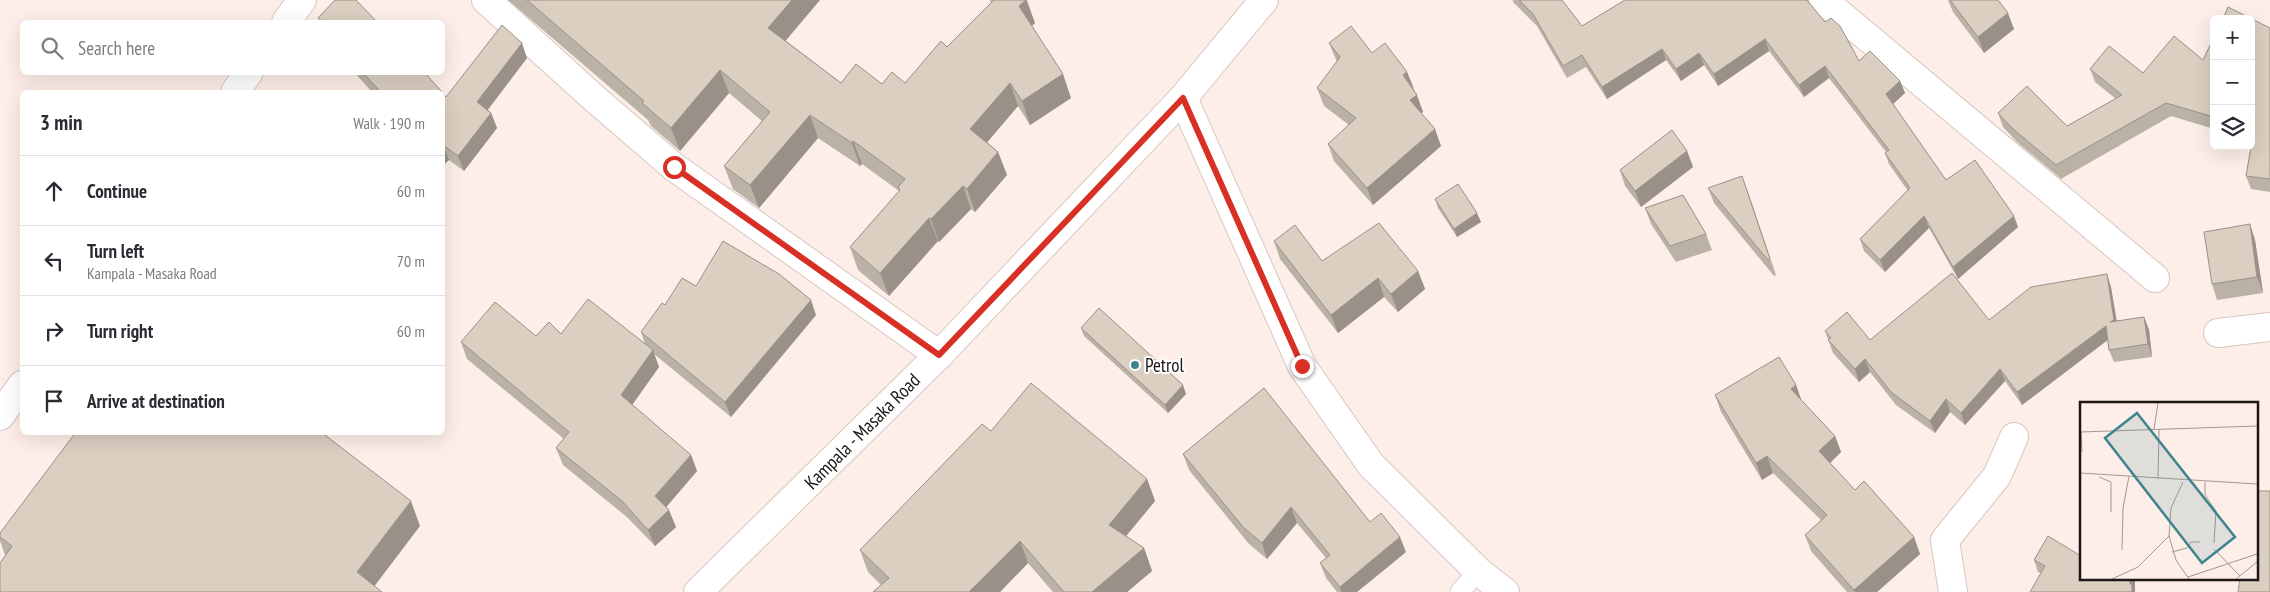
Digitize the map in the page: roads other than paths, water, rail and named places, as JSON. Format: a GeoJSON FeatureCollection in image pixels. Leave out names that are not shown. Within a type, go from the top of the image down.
{"type":"FeatureCollection","features":[{"type":"Feature","properties":{"kind":"street"},"geometry":{"type":"LineString","coordinates":[[287,20],[302,0]]}},
{"type":"Feature","properties":{"kind":"street"},"geometry":{"type":"LineString","coordinates":[[486,0],[595,99],[674,167],[939,355]]}},
{"type":"Feature","properties":{"kind":"street","name":"Kampala - Masaka Road"},"geometry":{"type":"LineString","coordinates":[[698,592],[939,355],[1183,98],[1264,0]]}},
{"type":"Feature","properties":{"kind":"street"},"geometry":{"type":"LineString","coordinates":[[1823,0],[2155,278]]}},
{"type":"Feature","properties":{"kind":"street"},"geometry":{"type":"LineString","coordinates":[[236,90],[248,75]]}},
{"type":"Feature","properties":{"kind":"street"},"geometry":{"type":"LineString","coordinates":[[1183,98],[1302,366],[1371,465],[1478,571],[1505,592]]}},
{"type":"Feature","properties":{"kind":"street"},"geometry":{"type":"LineString","coordinates":[[2218,333],[2270,327]]}},
{"type":"Feature","properties":{"kind":"street"},"geometry":{"type":"LineString","coordinates":[[0,416],[20,388]]}},
{"type":"Feature","properties":{"kind":"street"},"geometry":{"type":"LineString","coordinates":[[1953,592],[1946,540],[1997,476],[2014,437]]}},
{"type":"Feature","properties":{"kind":"lane"},"geometry":{"type":"LineString","coordinates":[[1460,592],[1478,571]]}},
{"type":"Feature","properties":{"kind":"place","name":"Petrol"},"geometry":{"type":"Point","coordinates":[1135,365]}}]}
